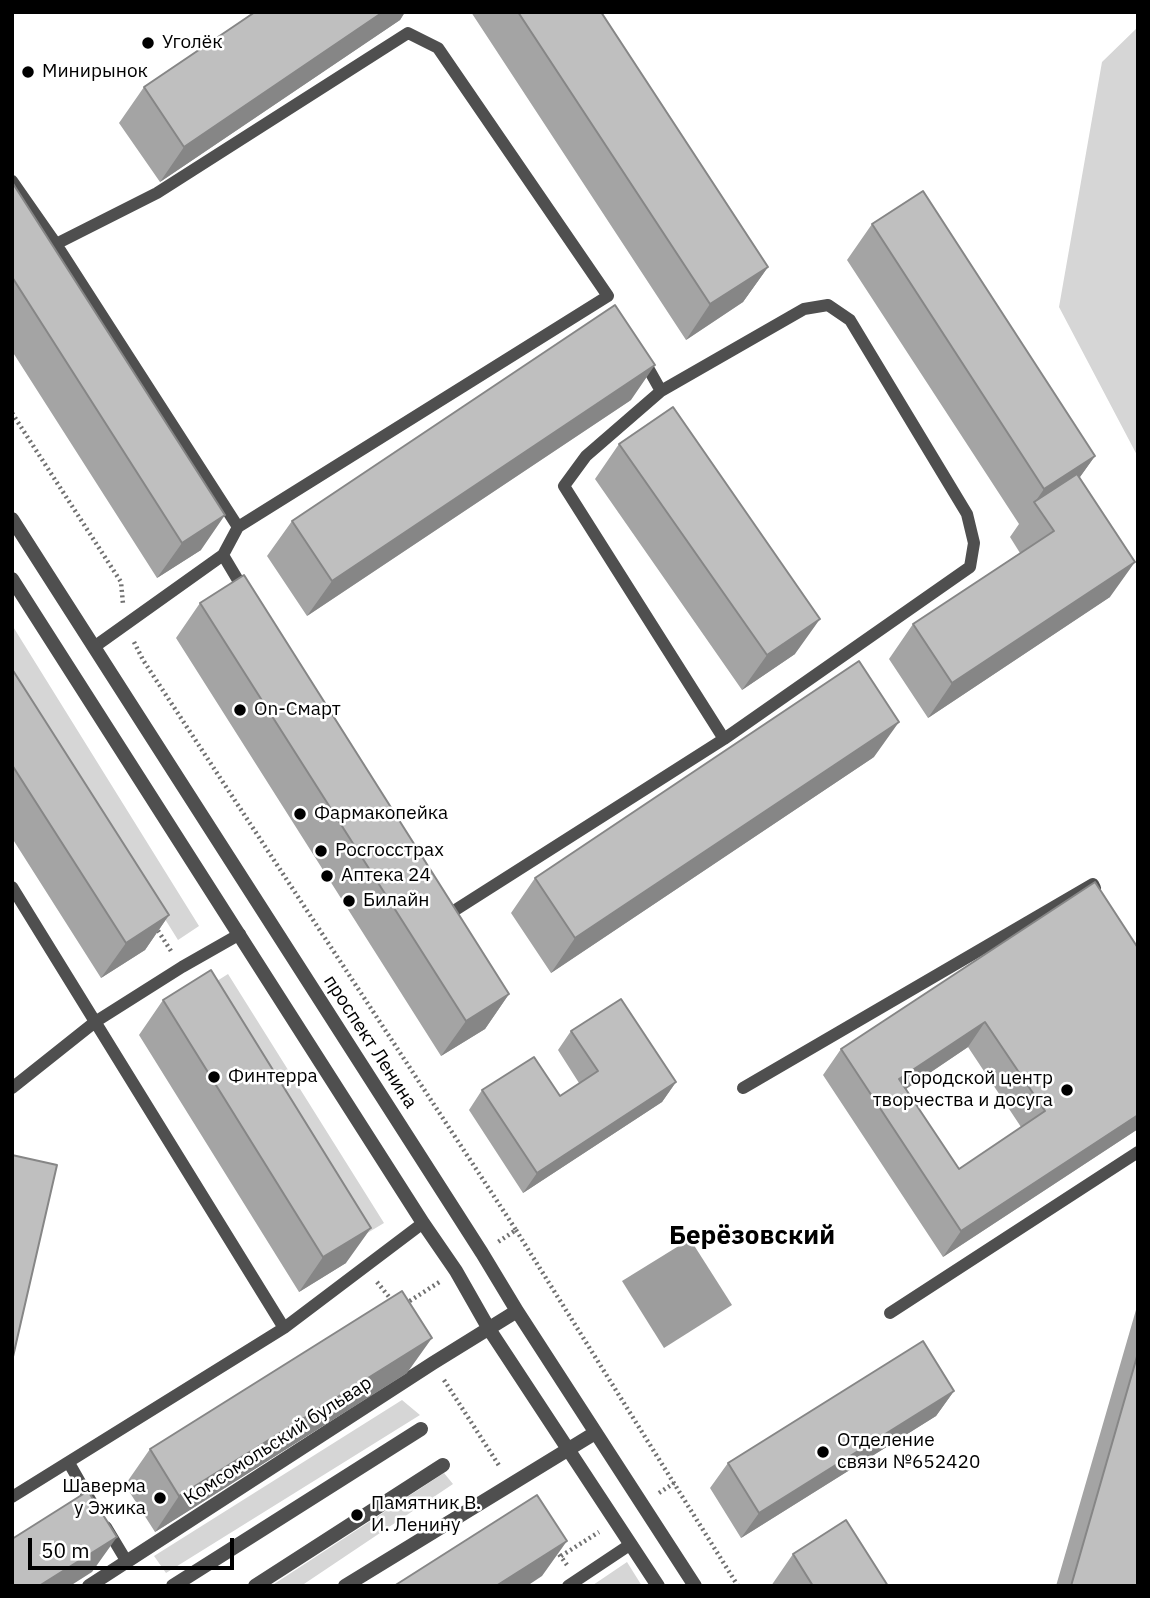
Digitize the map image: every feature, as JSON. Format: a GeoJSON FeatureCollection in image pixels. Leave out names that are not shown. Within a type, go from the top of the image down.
{"type":"FeatureCollection","features":[{"type":"Feature","properties":{"kind":"street","name":"проспект Ленина"},"geometry":{"type":"LineString","coordinates":[[12,519],[695,1586]]}},
{"type":"Feature","properties":{"kind":"street"},"geometry":{"type":"LineString","coordinates":[[12,579],[456,1271],[489,1329],[658,1586]]}},
{"type":"Feature","properties":{"kind":"street","name":"Комсомольский бульвар"},"geometry":{"type":"LineString","coordinates":[[89,1586],[517,1311]]}},
{"type":"Feature","properties":{"kind":"street"},"geometry":{"type":"LineString","coordinates":[[173,1586],[421,1429]]}},
{"type":"Feature","properties":{"kind":"street"},"geometry":{"type":"LineString","coordinates":[[345,1586],[595,1433]]}},
{"type":"Feature","properties":{"kind":"street"},"geometry":{"type":"LineString","coordinates":[[255,1586],[443,1465]]}},
{"type":"Feature","properties":{"kind":"lane"},"geometry":{"type":"LineString","coordinates":[[56,244],[157,193],[408,33],[438,48],[611,302],[238,527],[223,555],[93,647]]}},
{"type":"Feature","properties":{"kind":"lane"},"geometry":{"type":"LineString","coordinates":[[12,181],[56,244],[238,527]]}},
{"type":"Feature","properties":{"kind":"lane"},"geometry":{"type":"LineString","coordinates":[[434,890],[449,914],[724,739],[970,567],[974,543],[967,513],[850,320],[828,305],[804,309],[661,391],[586,456],[564,486],[724,739]]}},
{"type":"Feature","properties":{"kind":"lane"},"geometry":{"type":"LineString","coordinates":[[634,343],[661,391]]}},
{"type":"Feature","properties":{"kind":"lane"},"geometry":{"type":"LineString","coordinates":[[223,555],[250,599]]}},
{"type":"Feature","properties":{"kind":"lane"},"geometry":{"type":"LineString","coordinates":[[743,1088],[1093,884],[1099,895]]}},
{"type":"Feature","properties":{"kind":"lane"},"geometry":{"type":"LineString","coordinates":[[12,887],[284,1328]]}},
{"type":"Feature","properties":{"kind":"lane"},"geometry":{"type":"LineString","coordinates":[[12,1088],[95,1022],[181,967],[240,934]]}},
{"type":"Feature","properties":{"kind":"lane"},"geometry":{"type":"LineString","coordinates":[[890,1312],[1138,1152]]}},
{"type":"Feature","properties":{"kind":"lane"},"geometry":{"type":"LineString","coordinates":[[12,1497],[284,1328],[423,1223]]}},
{"type":"Feature","properties":{"kind":"lane"},"geometry":{"type":"LineString","coordinates":[[69,1463],[127,1562]]}},
{"type":"Feature","properties":{"kind":"lane"},"geometry":{"type":"LineString","coordinates":[[573,1583],[631,1544]]}},
{"type":"Feature","properties":{"kind":"path"},"geometry":{"type":"LineString","coordinates":[[12,413],[121,582],[124,624],[143,660],[516,1230],[738,1586]]}},
{"type":"Feature","properties":{"kind":"path"},"geometry":{"type":"LineString","coordinates":[[152,920],[181,967]]}},
{"type":"Feature","properties":{"kind":"path"},"geometry":{"type":"LineString","coordinates":[[482,1253],[516,1230]]}},
{"type":"Feature","properties":{"kind":"path"},"geometry":{"type":"LineString","coordinates":[[365,1267],[398,1308],[456,1271]]}},
{"type":"Feature","properties":{"kind":"path"},"geometry":{"type":"LineString","coordinates":[[433,1363],[511,1483]]}},
{"type":"Feature","properties":{"kind":"path"},"geometry":{"type":"LineString","coordinates":[[554,1546],[573,1583]]}},
{"type":"Feature","properties":{"kind":"shaded area"},"geometry":{"type":"Polygon","coordinates":[[[1138,27],[1138,457],[1059,307],[1102,62],[1138,27]]]}},
{"type":"Feature","properties":{"kind":"shaded area"},"geometry":{"type":"Polygon","coordinates":[[[12,625],[199,926],[178,940],[12,673],[12,625]]]}},
{"type":"Feature","properties":{"kind":"shaded area"},"geometry":{"type":"Polygon","coordinates":[[[228,974],[384,1223],[364,1235],[209,986],[228,974]]]}},
{"type":"Feature","properties":{"kind":"shaded area"},"geometry":{"type":"Polygon","coordinates":[[[690,1239],[732,1305],[664,1348],[622,1281],[690,1239]]]}},
{"type":"Feature","properties":{"kind":"shaded area"},"geometry":{"type":"Polygon","coordinates":[[[402,1400],[420,1415],[166,1573],[154,1556],[402,1400]]]}},
{"type":"Feature","properties":{"kind":"shaded area"},"geometry":{"type":"Polygon","coordinates":[[[444,1473],[453,1484],[301,1586],[271,1586],[444,1473]]]}},
{"type":"Feature","properties":{"kind":"shaded area"},"geometry":{"type":"Polygon","coordinates":[[[627,1562],[642,1586],[593,1586],[593,1585],[627,1562]]]}},
{"type":"Feature","properties":{"kind":"building"},"geometry":{"type":"Polygon","coordinates":[[[255,12],[383,12],[184,147],[144,87],[255,12]]]}},
{"type":"Feature","properties":{"kind":"building"},"geometry":{"type":"Polygon","coordinates":[[[518,12],[601,12],[768,267],[710,304],[518,12]]]}},
{"type":"Feature","properties":{"kind":"building"},"geometry":{"type":"Polygon","coordinates":[[[12,182],[225,515],[182,543],[12,277],[12,182]]]}},
{"type":"Feature","properties":{"kind":"building"},"geometry":{"type":"Polygon","coordinates":[[[923,191],[1095,456],[1044,489],[872,224],[923,191]]]}},
{"type":"Feature","properties":{"kind":"building"},"geometry":{"type":"Polygon","coordinates":[[[615,305],[655,365],[332,581],[292,521],[615,305]]]}},
{"type":"Feature","properties":{"kind":"building"},"geometry":{"type":"Polygon","coordinates":[[[673,407],[820,619],[767,655],[619,444],[673,407]]]}},
{"type":"Feature","properties":{"kind":"building"},"geometry":{"type":"Polygon","coordinates":[[[1077,474],[1135,562],[952,683],[913,624],[1054,531],[1034,502],[1077,474]]]}},
{"type":"Feature","properties":{"kind":"building"},"geometry":{"type":"Polygon","coordinates":[[[244,575],[509,994],[466,1021],[200,603],[244,575]]]}},
{"type":"Feature","properties":{"kind":"building"},"geometry":{"type":"Polygon","coordinates":[[[859,661],[899,722],[575,938],[535,878],[859,661]]]}},
{"type":"Feature","properties":{"kind":"building"},"geometry":{"type":"Polygon","coordinates":[[[12,669],[169,915],[126,943],[12,765],[12,669]]]}},
{"type":"Feature","properties":{"kind":"building","name":"Городской центр творчества и досуга"},"geometry":{"type":"Polygon","coordinates":[[[1095,882],[1138,948],[1138,1115],[961,1231],[841,1049],[1095,882]],[[985,1022],[899,1079],[959,1169],[1045,1111],[985,1022]]]}},
{"type":"Feature","properties":{"kind":"building"},"geometry":{"type":"Polygon","coordinates":[[[211,970],[371,1228],[323,1257],[163,1000],[211,970]]]}},
{"type":"Feature","properties":{"kind":"building"},"geometry":{"type":"Polygon","coordinates":[[[621,999],[676,1082],[537,1173],[482,1090],[534,1057],[560,1096],[598,1071],[571,1031],[621,999]]]}},
{"type":"Feature","properties":{"kind":"building"},"geometry":{"type":"Polygon","coordinates":[[[12,1155],[57,1165],[12,1361],[12,1155]]]}},
{"type":"Feature","properties":{"kind":"building"},"geometry":{"type":"Polygon","coordinates":[[[402,1291],[432,1338],[179,1496],[150,1449],[402,1291]]]}},
{"type":"Feature","properties":{"kind":"building","name":"Отделение связи №652420"},"geometry":{"type":"Polygon","coordinates":[[[923,1341],[954,1391],[759,1513],[728,1463],[923,1341]]]}},
{"type":"Feature","properties":{"kind":"building"},"geometry":{"type":"Polygon","coordinates":[[[1138,1353],[1138,1586],[1071,1586],[1138,1353]]]}},
{"type":"Feature","properties":{"kind":"building"},"geometry":{"type":"Polygon","coordinates":[[[88,1491],[117,1537],[39,1586],[12,1586],[12,1539],[88,1491]]]}},
{"type":"Feature","properties":{"kind":"building"},"geometry":{"type":"Polygon","coordinates":[[[537,1495],[567,1541],[496,1586],[394,1586],[537,1495]]]}},
{"type":"Feature","properties":{"kind":"building"},"geometry":{"type":"Polygon","coordinates":[[[846,1520],[888,1586],[813,1586],[793,1554],[846,1520]]]}},
{"type":"Feature","properties":{"kind":"place","name":"Уголёк"},"geometry":{"type":"Point","coordinates":[148,43]}},
{"type":"Feature","properties":{"kind":"place","name":"Минирынок"},"geometry":{"type":"Point","coordinates":[28,72]}},
{"type":"Feature","properties":{"kind":"place","name":"On-Смарт"},"geometry":{"type":"Point","coordinates":[240,710]}},
{"type":"Feature","properties":{"kind":"place","name":"Фармакопейка"},"geometry":{"type":"Point","coordinates":[300,814]}},
{"type":"Feature","properties":{"kind":"place","name":"Росгосстрах"},"geometry":{"type":"Point","coordinates":[321,851]}},
{"type":"Feature","properties":{"kind":"place","name":"Аптека 24"},"geometry":{"type":"Point","coordinates":[327,876]}},
{"type":"Feature","properties":{"kind":"place","name":"Билайн"},"geometry":{"type":"Point","coordinates":[349,901]}},
{"type":"Feature","properties":{"kind":"place","name":"Финтерра"},"geometry":{"type":"Point","coordinates":[214,1077]}},
{"type":"Feature","properties":{"kind":"place","name":"Городской центр творчества и досуга"},"geometry":{"type":"Point","coordinates":[1067,1090]}},
{"type":"Feature","properties":{"kind":"place","name":"Отделение связи №652420"},"geometry":{"type":"Point","coordinates":[823,1452]}},
{"type":"Feature","properties":{"kind":"place","name":"Шаверма у Эжика"},"geometry":{"type":"Point","coordinates":[160,1498]}},
{"type":"Feature","properties":{"kind":"place","name":"Памятник В. И. Ленину"},"geometry":{"type":"Point","coordinates":[357,1515]}},
{"type":"Feature","properties":{"kind":"district","name":"Берёзовский"},"geometry":{"type":"Point","coordinates":[752,1236]}}]}
